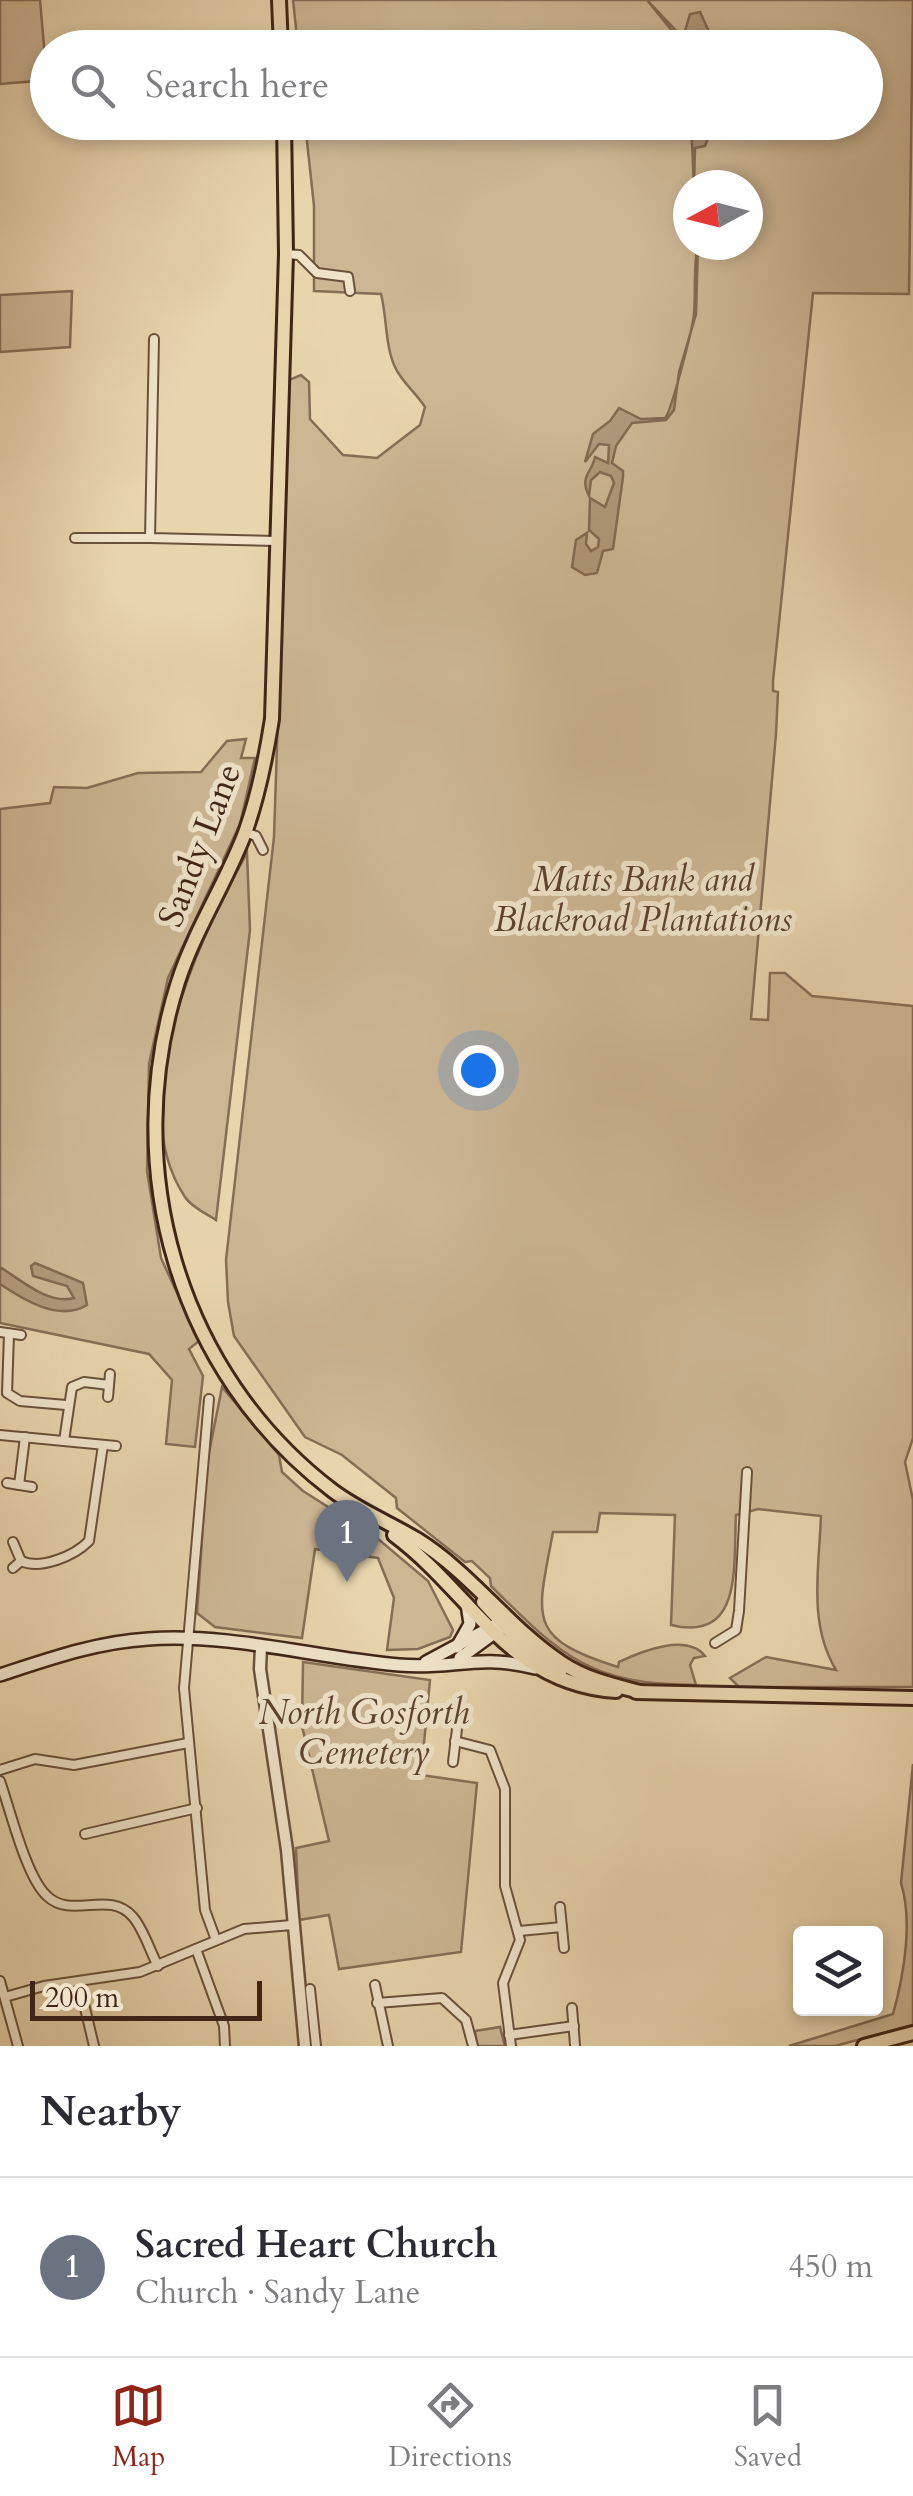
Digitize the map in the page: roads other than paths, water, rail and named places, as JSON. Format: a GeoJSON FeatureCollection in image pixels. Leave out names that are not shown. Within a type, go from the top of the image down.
{"type":"FeatureCollection","features":[{"type":"Feature","properties":{"kind":"main road"},"geometry":{"type":"LineString","coordinates":[[279,0],[280,30]]}},
{"type":"Feature","properties":{"kind":"main road","name":"Sandy Lane"},"geometry":{"type":"LineString","coordinates":[[284,140],[286,254],[272,719],[263,774],[245,832],[170,1006],[155,1096],[155,1164],[162,1214],[190,1308],[228,1381],[289,1452],[430,1563],[535,1668],[572,1686],[640,1692]]}},
{"type":"Feature","properties":{"kind":"main road","name":"Sandy Lane"},"geometry":{"type":"LineString","coordinates":[[365,1512],[418,1540],[452,1566],[550,1655],[597,1680],[640,1692]]}},
{"type":"Feature","properties":{"kind":"main road"},"geometry":{"type":"LineString","coordinates":[[452,1566],[496,1628],[551,1665],[597,1680]]}},
{"type":"Feature","properties":{"kind":"main road"},"geometry":{"type":"LineString","coordinates":[[456,1655],[469,1628],[466,1602]]}},
{"type":"Feature","properties":{"kind":"main road"},"geometry":{"type":"LineString","coordinates":[[456,1655],[496,1628]]}},
{"type":"Feature","properties":{"kind":"main road"},"geometry":{"type":"LineString","coordinates":[[0,1675],[115,1642],[187,1639],[412,1666],[456,1655],[495,1658],[535,1668]]}},
{"type":"Feature","properties":{"kind":"main road"},"geometry":{"type":"LineString","coordinates":[[640,1692],[913,1698]]}},
{"type":"Feature","properties":{"kind":"main road"},"geometry":{"type":"LineString","coordinates":[[864,2046],[913,2033]]}},
{"type":"Feature","properties":{"kind":"street"},"geometry":{"type":"LineString","coordinates":[[286,254],[298,255],[317,274],[348,277],[350,290]]}},
{"type":"Feature","properties":{"kind":"street"},"geometry":{"type":"LineString","coordinates":[[150,538],[154,339]]}},
{"type":"Feature","properties":{"kind":"street"},"geometry":{"type":"LineString","coordinates":[[75,538],[276,541]]}},
{"type":"Feature","properties":{"kind":"street"},"geometry":{"type":"LineString","coordinates":[[245,832],[256,836],[263,850]]}},
{"type":"Feature","properties":{"kind":"street"},"geometry":{"type":"LineString","coordinates":[[21,1335],[4,1333],[7,1393],[20,1401],[66,1405]]}},
{"type":"Feature","properties":{"kind":"street"},"geometry":{"type":"LineString","coordinates":[[108,1397],[110,1374]]}},
{"type":"Feature","properties":{"kind":"street"},"geometry":{"type":"LineString","coordinates":[[64,1441],[66,1405],[77,1384],[108,1385]]}},
{"type":"Feature","properties":{"kind":"street"},"geometry":{"type":"LineString","coordinates":[[209,1399],[187,1639],[188,1743],[204,1910],[216,1940]]}},
{"type":"Feature","properties":{"kind":"street"},"geometry":{"type":"LineString","coordinates":[[0,1435],[116,1446]]}},
{"type":"Feature","properties":{"kind":"street"},"geometry":{"type":"LineString","coordinates":[[19,1485],[25,1438]]}},
{"type":"Feature","properties":{"kind":"street"},"geometry":{"type":"LineString","coordinates":[[14,1542],[17,1564],[40,1564],[78,1551],[89,1541],[102,1444]]}},
{"type":"Feature","properties":{"kind":"street"},"geometry":{"type":"LineString","coordinates":[[715,1644],[736,1630],[747,1472]]}},
{"type":"Feature","properties":{"kind":"street"},"geometry":{"type":"LineString","coordinates":[[7,1484],[32,1487]]}},
{"type":"Feature","properties":{"kind":"street"},"geometry":{"type":"LineString","coordinates":[[261,1647],[260,1668],[287,1850],[304,2046]]}},
{"type":"Feature","properties":{"kind":"street"},"geometry":{"type":"LineString","coordinates":[[453,1762],[456,1729]]}},
{"type":"Feature","properties":{"kind":"street"},"geometry":{"type":"LineString","coordinates":[[455,1741],[485,1746],[501,1774],[506,1897],[519,1932],[517,1950],[503,1983],[511,2046]]}},
{"type":"Feature","properties":{"kind":"street"},"geometry":{"type":"LineString","coordinates":[[0,1770],[35,1760],[74,1766],[188,1743]]}},
{"type":"Feature","properties":{"kind":"street"},"geometry":{"type":"LineString","coordinates":[[0,1781],[34,1875],[47,1897],[70,1907],[110,1904],[123,1908],[136,1920],[158,1966]]}},
{"type":"Feature","properties":{"kind":"street"},"geometry":{"type":"LineString","coordinates":[[85,1834],[197,1808]]}},
{"type":"Feature","properties":{"kind":"street"},"geometry":{"type":"LineString","coordinates":[[560,1907],[564,1948]]}},
{"type":"Feature","properties":{"kind":"street"},"geometry":{"type":"LineString","coordinates":[[5,1997],[158,1966],[244,1929],[292,1925]]}},
{"type":"Feature","properties":{"kind":"street"},"geometry":{"type":"LineString","coordinates":[[519,1932],[562,1927]]}},
{"type":"Feature","properties":{"kind":"street"},"geometry":{"type":"LineString","coordinates":[[196,1949],[224,2026],[225,2046]]}},
{"type":"Feature","properties":{"kind":"street"},"geometry":{"type":"LineString","coordinates":[[0,1980],[18,2046]]}},
{"type":"Feature","properties":{"kind":"street"},"geometry":{"type":"LineString","coordinates":[[79,1983],[94,2046]]}},
{"type":"Feature","properties":{"kind":"street"},"geometry":{"type":"LineString","coordinates":[[375,1986],[388,2046]]}},
{"type":"Feature","properties":{"kind":"street"},"geometry":{"type":"LineString","coordinates":[[442,1986],[442,1998]]}},
{"type":"Feature","properties":{"kind":"street"},"geometry":{"type":"LineString","coordinates":[[310,1989],[316,2046]]}},
{"type":"Feature","properties":{"kind":"street"},"geometry":{"type":"LineString","coordinates":[[378,2002],[442,1998],[466,2020],[472,2046]]}},
{"type":"Feature","properties":{"kind":"street"},"geometry":{"type":"LineString","coordinates":[[312,2008],[325,2007]]}},
{"type":"Feature","properties":{"kind":"street"},"geometry":{"type":"LineString","coordinates":[[572,2008],[576,2046]]}},
{"type":"Feature","properties":{"kind":"street"},"geometry":{"type":"LineString","coordinates":[[509,2035],[574,2026]]}},
{"type":"Feature","properties":{"kind":"place","name":"Sacred Heart Church"},"geometry":{"type":"Point","coordinates":[347,1582]}},
{"type":"Feature","properties":{"kind":"park label","name":"Matts Bank and Blackroad Plantations"},"geometry":{"type":"Point","coordinates":[643,899]}},
{"type":"Feature","properties":{"kind":"park label","name":"North Gosforth Cemetery"},"geometry":{"type":"Point","coordinates":[364,1732]}}]}
